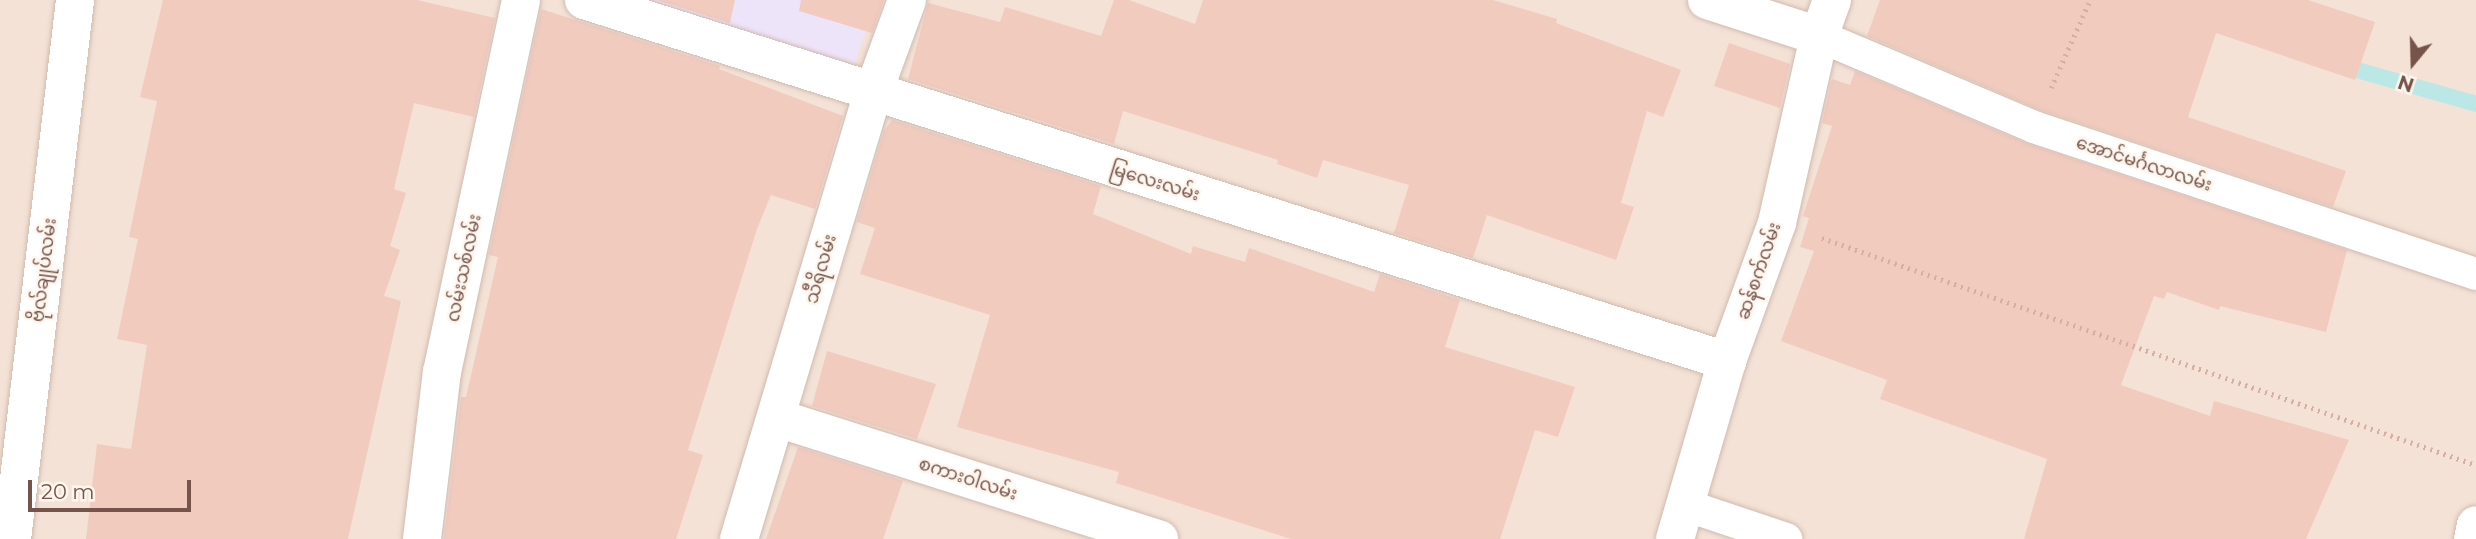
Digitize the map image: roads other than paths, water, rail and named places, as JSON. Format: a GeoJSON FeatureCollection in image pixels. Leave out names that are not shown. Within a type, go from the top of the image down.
{"type":"FeatureCollection","features":[{"type":"Feature","properties":{"kind":"street","name":"ဗိုလ်ချုပ်လမ်း"},"geometry":{"type":"LineString","coordinates":[[12,539],[75,0]]}},
{"type":"Feature","properties":{"kind":"street","name":"လမ်းသစ်လမ်း"},"geometry":{"type":"LineString","coordinates":[[422,539],[442,372],[521,0]]}},
{"type":"Feature","properties":{"kind":"street","name":"မြလေးလမ်း"},"geometry":{"type":"LineString","coordinates":[[584,0],[1727,361]]}},
{"type":"Feature","properties":{"kind":"street","name":"သီရိလမ်း"},"geometry":{"type":"LineString","coordinates":[[739,539],[873,93],[907,0]]}},
{"type":"Feature","properties":{"kind":"street"},"geometry":{"type":"LineString","coordinates":[[1707,0],[1819,36]]}},
{"type":"Feature","properties":{"kind":"street","name":"ဆန်စက်လမ်း"},"geometry":{"type":"LineString","coordinates":[[1680,522],[1727,361],[1777,223],[1819,36],[1832,0]]}},
{"type":"Feature","properties":{"kind":"street","name":"စကားဝါလမ်း"},"geometry":{"type":"LineString","coordinates":[[777,418],[1159,539]]}},
{"type":"Feature","properties":{"kind":"street"},"geometry":{"type":"LineString","coordinates":[[2473,539],[2476,525]]}},
{"type":"Feature","properties":{"kind":"lane","name":"အောင်မင်္ဂလာလမ်း"},"geometry":{"type":"LineString","coordinates":[[1819,36],[2034,127],[2476,274]]}},
{"type":"Feature","properties":{"kind":"lane"},"geometry":{"type":"LineString","coordinates":[[1680,522],[1786,539]]}},
{"type":"Feature","properties":{"kind":"waterway"},"geometry":{"type":"LineString","coordinates":[[2350,68],[2476,104]]}}]}
